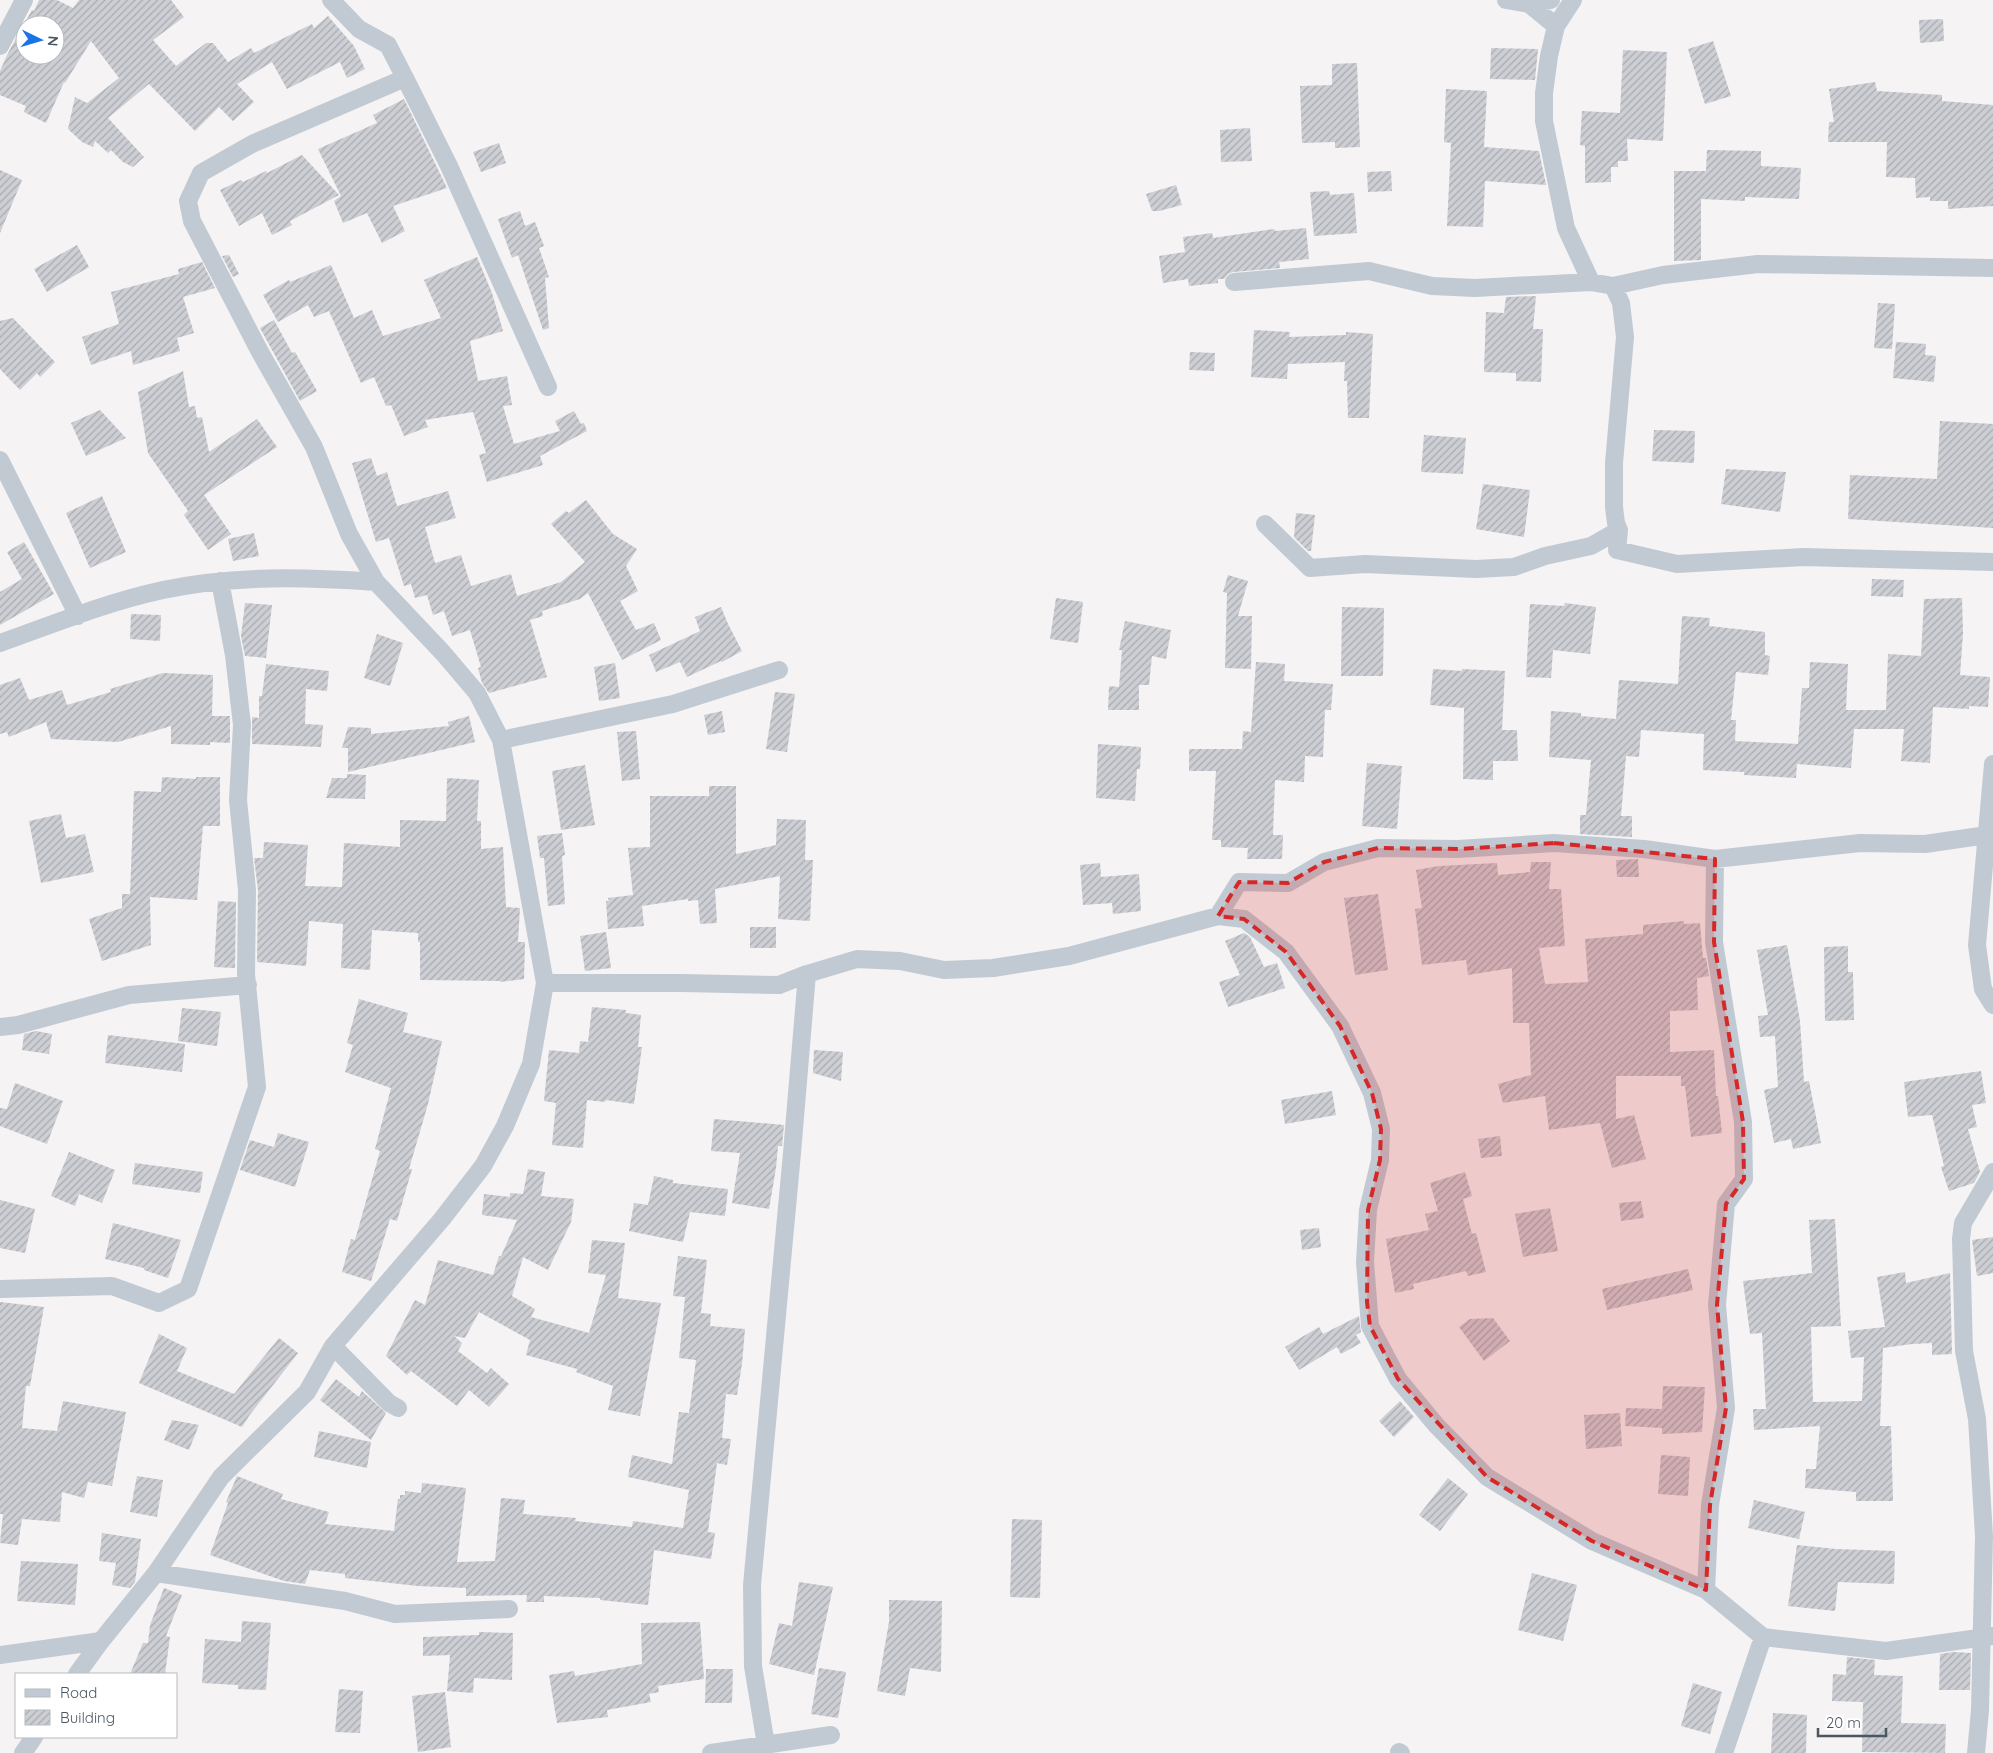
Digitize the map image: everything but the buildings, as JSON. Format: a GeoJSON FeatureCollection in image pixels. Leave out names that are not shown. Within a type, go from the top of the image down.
{"type":"FeatureCollection","features":[{"type":"Feature","properties":{"kind":"street"},"geometry":{"type":"LineString","coordinates":[[0,46],[24,0]]}},
{"type":"Feature","properties":{"kind":"street"},"geometry":{"type":"LineString","coordinates":[[331,0],[359,30],[388,45],[449,166],[548,387]]}},
{"type":"Feature","properties":{"kind":"street"},"geometry":{"type":"LineString","coordinates":[[1506,0],[1529,4],[1550,0]]}},
{"type":"Feature","properties":{"kind":"street"},"geometry":{"type":"LineString","coordinates":[[1572,0],[1556,26],[1549,56],[1544,93],[1544,121],[1566,228],[1591,282]]}},
{"type":"Feature","properties":{"kind":"street"},"geometry":{"type":"LineString","coordinates":[[1529,4],[1556,26]]}},
{"type":"Feature","properties":{"kind":"street"},"geometry":{"type":"LineString","coordinates":[[78,1673],[156,1573],[222,1477],[307,1392],[333,1346],[442,1219],[483,1166],[505,1126],[531,1064],[545,983],[501,740],[477,693],[443,653],[376,582],[349,534],[314,447],[260,352],[192,220],[188,201],[201,173],[243,149],[405,78]]}},
{"type":"Feature","properties":{"kind":"street"},"geometry":{"type":"LineString","coordinates":[[1234,282],[1368,271],[1432,286],[1475,288],[1591,282],[1613,286],[1663,276],[1758,264],[1993,268]]}},
{"type":"Feature","properties":{"kind":"street"},"geometry":{"type":"LineString","coordinates":[[1613,286],[1621,303],[1626,336],[1614,463],[1614,507],[1619,530],[1616,550],[1677,564],[1802,557],[1993,562]]}},
{"type":"Feature","properties":{"kind":"street"},"geometry":{"type":"LineString","coordinates":[[0,460],[78,616]]}},
{"type":"Feature","properties":{"kind":"street"},"geometry":{"type":"LineString","coordinates":[[1265,524],[1310,568],[1365,564],[1476,569],[1514,566],[1545,556],[1591,546],[1619,530]]}},
{"type":"Feature","properties":{"kind":"street"},"geometry":{"type":"LineString","coordinates":[[0,644],[101,606],[163,590],[220,581],[301,577],[376,582]]}},
{"type":"Feature","properties":{"kind":"street"},"geometry":{"type":"LineString","coordinates":[[0,1289],[112,1286],[159,1304],[188,1289],[257,1087],[248,985],[247,890],[238,800],[242,725],[234,655],[220,581]]}},
{"type":"Feature","properties":{"kind":"street"},"geometry":{"type":"LineString","coordinates":[[501,740],[674,704],[779,670]]}},
{"type":"Feature","properties":{"kind":"street"},"geometry":{"type":"LineString","coordinates":[[1993,764],[1977,945],[1983,989],[1993,1005]]}},
{"type":"Feature","properties":{"kind":"street"},"geometry":{"type":"LineString","coordinates":[[1239,882],[1288,883],[1324,862],[1378,848],[1458,849],[1554,843],[1644,850],[1715,859],[1860,843],[1925,844],[1987,834]]}},
{"type":"Feature","properties":{"kind":"street"},"geometry":{"type":"LineString","coordinates":[[1706,1590],[1710,1506],[1726,1408],[1717,1305],[1725,1213],[1726,1204],[1744,1178],[1743,1122],[1714,942],[1715,859]]}},
{"type":"Feature","properties":{"kind":"street"},"geometry":{"type":"LineString","coordinates":[[1218,916],[1239,882]]}},
{"type":"Feature","properties":{"kind":"street"},"geometry":{"type":"LineString","coordinates":[[1239,882],[1244,919]]}},
{"type":"Feature","properties":{"kind":"street"},"geometry":{"type":"LineString","coordinates":[[545,983],[778,985],[857,959],[900,961],[944,970],[993,968],[1069,956],[1218,916],[1244,919],[1286,952],[1340,1026],[1372,1093],[1381,1129],[1380,1160],[1368,1210],[1365,1262],[1370,1326],[1398,1378],[1436,1425],[1487,1477],[1592,1541],[1706,1590],[1763,1637],[1886,1650],[1988,1636]]}},
{"type":"Feature","properties":{"kind":"street"},"geometry":{"type":"LineString","coordinates":[[766,1745],[754,1666],[752,1585],[807,974]]}},
{"type":"Feature","properties":{"kind":"street"},"geometry":{"type":"LineString","coordinates":[[0,1027],[18,1025],[129,995],[248,985]]}},
{"type":"Feature","properties":{"kind":"street"},"geometry":{"type":"LineString","coordinates":[[1976,1753],[1988,1636],[1977,1419],[1964,1351],[1961,1239],[1963,1223],[1993,1172]]}},
{"type":"Feature","properties":{"kind":"street"},"geometry":{"type":"LineString","coordinates":[[333,1346],[389,1403],[398,1408]]}},
{"type":"Feature","properties":{"kind":"street"},"geometry":{"type":"LineString","coordinates":[[156,1573],[345,1601],[395,1614],[508,1609]]}},
{"type":"Feature","properties":{"kind":"street"},"geometry":{"type":"LineString","coordinates":[[1724,1753],[1763,1637]]}},
{"type":"Feature","properties":{"kind":"street"},"geometry":{"type":"LineString","coordinates":[[0,1655],[101,1642]]}},
{"type":"Feature","properties":{"kind":"street"},"geometry":{"type":"LineString","coordinates":[[712,1753],[831,1735]]}},
{"type":"Feature","properties":{"kind":"street"},"geometry":{"type":"LineString","coordinates":[[22,1753],[33,1738]]}},
{"type":"Feature","properties":{"kind":"highlighted area"},"geometry":{"type":"Polygon","coordinates":[[[1554,843],[1715,859],[1714,942],[1743,1122],[1744,1179],[1726,1204],[1717,1305],[1726,1408],[1710,1505],[1706,1590],[1592,1541],[1487,1477],[1398,1379],[1370,1326],[1367,1302],[1368,1210],[1380,1160],[1381,1129],[1372,1093],[1340,1026],[1286,952],[1244,919],[1218,916],[1239,882],[1288,883],[1324,862],[1378,848],[1458,849],[1554,843]]]}}]}
